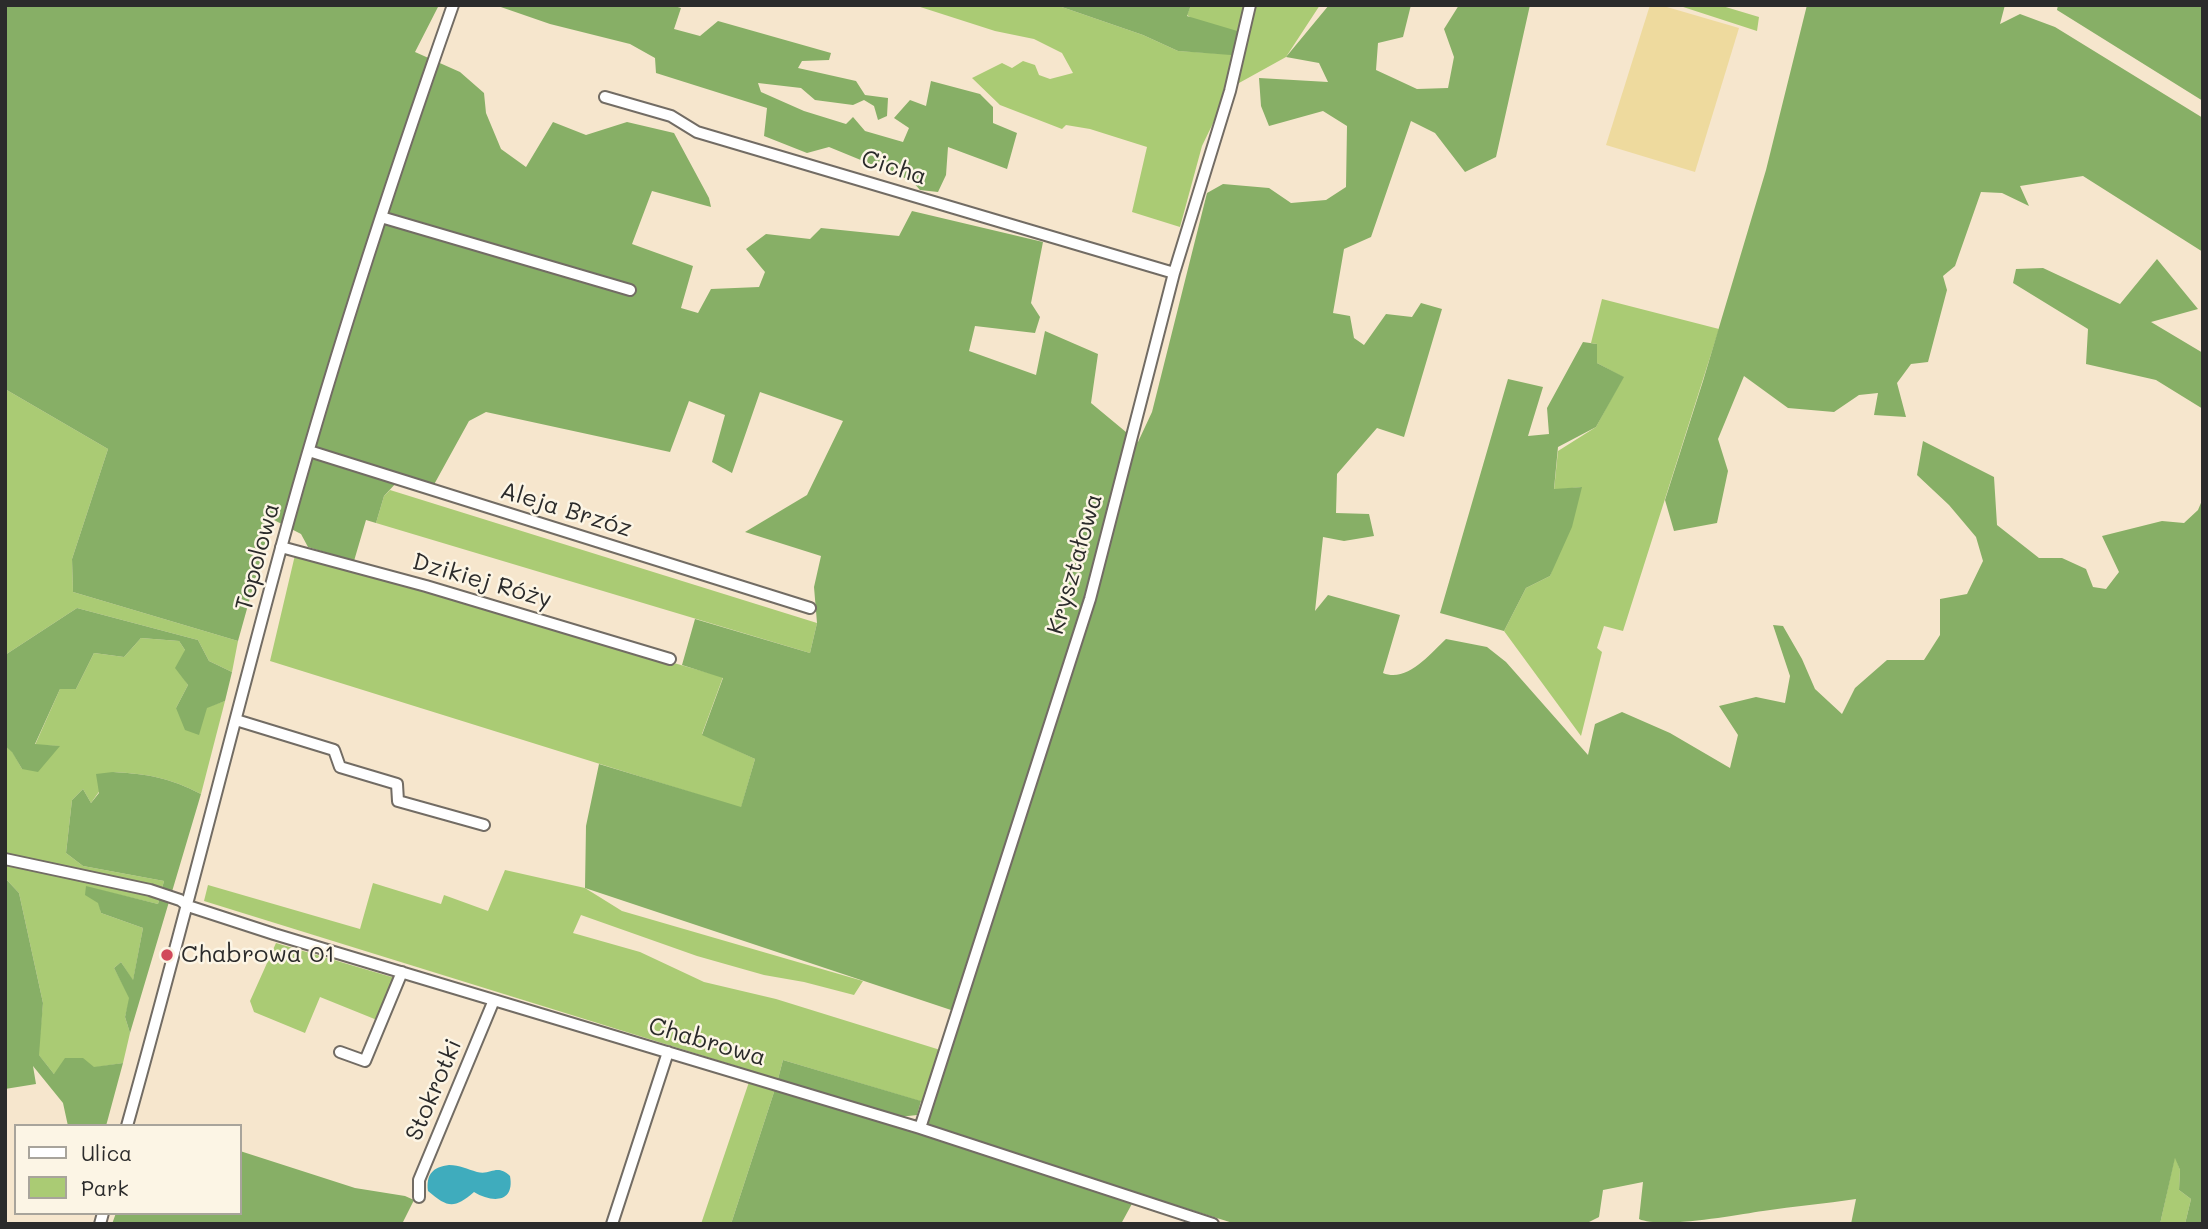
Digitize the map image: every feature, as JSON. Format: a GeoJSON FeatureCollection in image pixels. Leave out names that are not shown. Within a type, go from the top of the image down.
{"type":"FeatureCollection","features":[{"type":"Feature","properties":{"kind":"street","name":"Topolowa"},"geometry":{"type":"LineString","coordinates":[[128,1124],[188,906],[281,547],[381,216],[453,5]]}},
{"type":"Feature","properties":{"kind":"street","name":"Kryształowa"},"geometry":{"type":"LineString","coordinates":[[920,1128],[1090,599],[1174,273],[1230,91],[1250,5]]}},
{"type":"Feature","properties":{"kind":"street","name":"Cicha"},"geometry":{"type":"LineString","coordinates":[[605,97],[671,116],[697,132],[1174,273]]}},
{"type":"Feature","properties":{"kind":"street"},"geometry":{"type":"LineString","coordinates":[[381,216],[630,290]]}},
{"type":"Feature","properties":{"kind":"street","name":"Aleja Brzóz"},"geometry":{"type":"LineString","coordinates":[[309,451],[810,608]]}},
{"type":"Feature","properties":{"kind":"street","name":"Dzikiej Róży"},"geometry":{"type":"LineString","coordinates":[[281,547],[426,586],[670,659]]}},
{"type":"Feature","properties":{"kind":"street"},"geometry":{"type":"LineString","coordinates":[[236,720],[334,750],[341,767],[397,784],[398,801],[484,825]]}},
{"type":"Feature","properties":{"kind":"street","name":"Chabrowa"},"geometry":{"type":"LineString","coordinates":[[5,859],[150,890],[180,900],[188,906],[920,1128],[1212,1224]]}},
{"type":"Feature","properties":{"kind":"street"},"geometry":{"type":"LineString","coordinates":[[340,1052],[365,1061],[402,972]]}},
{"type":"Feature","properties":{"kind":"street","name":"Stokrotki"},"geometry":{"type":"LineString","coordinates":[[419,1197],[419,1180],[494,1000]]}},
{"type":"Feature","properties":{"kind":"street"},"geometry":{"type":"LineString","coordinates":[[612,1224],[668,1052]]}},
{"type":"Feature","properties":{"kind":"green space"},"geometry":{"type":"Polygon","coordinates":[[[5,5],[439,5],[415,52],[460,72],[484,93],[486,113],[501,149],[526,167],[553,122],[586,135],[627,122],[674,133],[709,198],[711,207],[652,191],[632,244],[693,266],[681,308],[698,313],[711,289],[759,287],[765,272],[746,249],[766,234],[810,239],[821,228],[899,236],[912,211],[1043,242],[1031,303],[1040,317],[1035,333],[975,326],[969,351],[1036,375],[1045,331],[1098,354],[1091,403],[1138,442],[1152,412],[1207,193],[1223,184],[1269,188],[1291,203],[1326,200],[1346,187],[1347,126],[1323,111],[1269,126],[1261,106],[1259,78],[1328,82],[1319,63],[1286,57],[1329,5],[1411,5],[1403,37],[1378,43],[1376,70],[1417,89],[1448,88],[1454,57],[1444,29],[1459,5],[1530,5],[1496,157],[1465,172],[1435,133],[1411,121],[1371,237],[1344,249],[1333,313],[1350,316],[1354,338],[1364,345],[1386,314],[1412,317],[1421,303],[1442,309],[1404,437],[1377,428],[1337,474],[1336,513],[1369,514],[1374,536],[1344,541],[1323,537],[1315,611],[1328,595],[1400,615],[1383,673],[1392,675],[1409,671],[1418,665],[1446,639],[1487,647],[1506,662],[1588,755],[1595,724],[1622,712],[1670,733],[1730,768],[1738,735],[1719,706],[1756,697],[1785,703],[1790,676],[1773,625],[1783,626],[1815,689],[1842,714],[1855,688],[1887,660],[1924,660],[1940,635],[1940,599],[1967,594],[1983,561],[1976,537],[1949,505],[1917,475],[1923,441],[1994,477],[1997,525],[2039,558],[2062,558],[2086,569],[2093,587],[2106,589],[2119,572],[2102,536],[2162,521],[2184,523],[2198,510],[2203,498],[2203,1224],[2185,1224],[2191,1199],[2179,1190],[2180,1170],[2175,1158],[2160,1224],[1851,1224],[1856,1199],[1699,1220],[1650,1222],[1639,1219],[1643,1182],[1603,1190],[1599,1217],[1585,1224],[1236,1224],[930,1128],[928,1118],[963,1014],[585,888],[586,826],[599,764],[741,807],[755,759],[702,735],[723,678],[682,665],[695,619],[810,653],[817,623],[814,587],[821,556],[745,532],[807,495],[843,421],[760,392],[732,473],[712,462],[725,415],[689,401],[670,452],[486,412],[469,421],[431,490],[398,481],[384,496],[376,523],[366,520],[354,561],[308,547],[301,534],[272,519],[238,641],[73,592],[72,559],[108,449],[5,389],[5,5]]]}},
{"type":"Feature","properties":{"kind":"green space"},"geometry":{"type":"Polygon","coordinates":[[[495,5],[671,5],[681,8],[674,29],[700,36],[718,21],[831,53],[829,60],[802,61],[798,68],[856,81],[865,95],[888,98],[887,116],[878,120],[874,106],[864,100],[853,105],[815,100],[801,88],[758,83],[761,92],[804,111],[846,124],[853,117],[865,131],[903,142],[909,128],[894,118],[910,100],[926,106],[931,81],[980,94],[993,107],[993,123],[1017,133],[1007,169],[948,147],[946,175],[938,192],[920,190],[912,181],[829,147],[807,153],[764,136],[767,108],[656,73],[655,58],[630,44],[550,24],[495,5]]]}},
{"type":"Feature","properties":{"kind":"green space"},"geometry":{"type":"Polygon","coordinates":[[[914,5],[1056,5],[1143,35],[1178,51],[1244,55],[1187,15],[1191,5],[1320,5],[1286,57],[1230,88],[1202,146],[1180,227],[1132,212],[1147,147],[1090,129],[1066,125],[1062,129],[1000,105],[972,78],[1002,63],[1012,68],[1023,61],[1035,65],[1039,75],[1050,79],[1073,73],[1062,53],[1034,39],[995,31],[914,5]]]}},
{"type":"Feature","properties":{"kind":"green space"},"geometry":{"type":"Polygon","coordinates":[[[1056,5],[1191,5],[1187,16],[1244,33],[1244,56],[1178,51],[1143,35],[1056,5]]]}},
{"type":"Feature","properties":{"kind":"green space"},"geometry":{"type":"Polygon","coordinates":[[[1677,5],[1719,5],[1759,17],[1757,31],[1677,5]]]}},
{"type":"Feature","properties":{"kind":"green space"},"geometry":{"type":"Polygon","coordinates":[[[1807,5],[2005,5],[2000,24],[2020,14],[2055,27],[2203,118],[2203,252],[2083,176],[2020,186],[2029,206],[2002,193],[1981,192],[1955,266],[1943,276],[1947,290],[1928,362],[1911,364],[1897,383],[1906,417],[1874,415],[1878,393],[1859,395],[1834,412],[1788,408],[1744,376],[1718,439],[1728,471],[1717,523],[1674,531],[1665,500],[1766,170],[1807,5]]]}},
{"type":"Feature","properties":{"kind":"green space"},"geometry":{"type":"Polygon","coordinates":[[[2058,5],[2203,5],[2203,101],[2057,10],[2058,5]]]}},
{"type":"Feature","properties":{"kind":"green space"},"geometry":{"type":"Polygon","coordinates":[[[2157,259],[2198,309],[2151,322],[2203,353],[2203,409],[2156,380],[2086,364],[2088,329],[2013,283],[2016,269],[2043,268],[2120,304],[2157,259]]]}},
{"type":"Feature","properties":{"kind":"green space"},"geometry":{"type":"Polygon","coordinates":[[[1602,299],[1719,329],[1623,631],[1604,626],[1597,648],[1602,652],[1581,736],[1504,631],[1526,588],[1550,576],[1581,487],[1554,490],[1558,451],[1596,427],[1623,377],[1597,363],[1597,344],[1591,343],[1602,299]]]}},
{"type":"Feature","properties":{"kind":"green space"},"geometry":{"type":"Polygon","coordinates":[[[1583,342],[1597,344],[1597,363],[1624,377],[1596,427],[1558,447],[1554,489],[1582,487],[1572,527],[1550,576],[1526,588],[1504,631],[1440,613],[1508,379],[1543,387],[1528,436],[1549,434],[1547,408],[1583,342]]]}},
{"type":"Feature","properties":{"kind":"green space"},"geometry":{"type":"Polygon","coordinates":[[[5,389],[108,449],[72,559],[73,592],[238,641],[232,672],[209,661],[198,640],[77,608],[5,655],[5,389]]]}},
{"type":"Feature","properties":{"kind":"green space"},"geometry":{"type":"Polygon","coordinates":[[[390,490],[817,623],[810,653],[376,523],[384,496],[390,490]]]}},
{"type":"Feature","properties":{"kind":"green space"},"geometry":{"type":"Polygon","coordinates":[[[295,555],[723,677],[702,734],[755,759],[741,808],[270,661],[295,555]]]}},
{"type":"Feature","properties":{"kind":"green space"},"geometry":{"type":"Polygon","coordinates":[[[77,608],[198,640],[209,661],[232,672],[225,701],[207,708],[199,735],[185,730],[176,708],[188,685],[175,668],[185,650],[179,641],[141,638],[124,657],[94,653],[76,689],[60,689],[35,744],[60,746],[38,772],[22,769],[5,746],[5,655],[77,608]]]}},
{"type":"Feature","properties":{"kind":"green space"},"geometry":{"type":"Polygon","coordinates":[[[141,638],[179,641],[185,650],[183,677],[188,685],[176,708],[207,707],[225,701],[201,794],[158,778],[113,772],[91,803],[83,789],[72,800],[66,853],[83,866],[164,881],[158,904],[86,887],[99,903],[101,913],[143,928],[133,981],[121,962],[114,968],[130,998],[125,1017],[130,1033],[123,1063],[54,1074],[38,1054],[43,1003],[19,893],[5,878],[5,746],[12,751],[22,769],[59,746],[35,745],[60,689],[76,689],[94,653],[124,657],[141,638]]]}},
{"type":"Feature","properties":{"kind":"green space"},"geometry":{"type":"Polygon","coordinates":[[[113,772],[159,778],[201,794],[130,1033],[125,1017],[129,998],[114,968],[121,962],[133,980],[143,928],[101,913],[98,903],[85,895],[86,886],[158,904],[164,881],[83,866],[66,853],[72,800],[83,789],[91,803],[99,793],[96,774],[113,772]]]}},
{"type":"Feature","properties":{"kind":"green space"},"geometry":{"type":"Polygon","coordinates":[[[505,870],[585,888],[622,911],[863,981],[854,995],[764,975],[697,956],[581,915],[573,933],[640,952],[704,982],[776,999],[950,1053],[933,1105],[783,1060],[778,1079],[204,901],[208,885],[360,929],[373,883],[441,904],[444,895],[488,911],[505,870]]]}},
{"type":"Feature","properties":{"kind":"green space"},"geometry":{"type":"Polygon","coordinates":[[[5,878],[19,893],[43,1003],[39,1055],[54,1074],[65,1058],[83,1058],[94,1067],[123,1063],[107,1124],[68,1124],[63,1103],[33,1066],[36,1084],[5,1089],[5,878]]]}},
{"type":"Feature","properties":{"kind":"green space"},"geometry":{"type":"Polygon","coordinates":[[[276,943],[395,978],[377,1020],[320,997],[305,1033],[254,1012],[250,1001],[276,943]]]}},
{"type":"Feature","properties":{"kind":"green space"},"geometry":{"type":"Polygon","coordinates":[[[783,1060],[921,1101],[917,1115],[899,1117],[778,1079],[783,1060]]]}},
{"type":"Feature","properties":{"kind":"green space"},"geometry":{"type":"Polygon","coordinates":[[[749,1082],[775,1089],[731,1224],[701,1224],[749,1082]]]}},
{"type":"Feature","properties":{"kind":"green space"},"geometry":{"type":"Polygon","coordinates":[[[775,1089],[1134,1200],[1121,1224],[731,1224],[775,1089]]]}},
{"type":"Feature","properties":{"kind":"green space"},"geometry":{"type":"Polygon","coordinates":[[[242,1152],[355,1188],[405,1196],[414,1200],[402,1224],[112,1224],[115,1215],[242,1215],[242,1152]]]}},
{"type":"Feature","properties":{"kind":"green space"},"geometry":{"type":"Polygon","coordinates":[[[2175,1156],[2180,1170],[2179,1190],[2191,1199],[2185,1224],[2160,1224],[2175,1156]]]}},
{"type":"Feature","properties":{"kind":"sand"},"geometry":{"type":"Polygon","coordinates":[[[1650,5],[1660,5],[1739,28],[1695,172],[1606,145],[1650,5]]]}},
{"type":"Feature","properties":{"kind":"water"},"geometry":{"type":"Polygon","coordinates":[[[449,1165],[482,1173],[501,1170],[510,1176],[509,1191],[506,1196],[495,1199],[474,1192],[456,1204],[441,1201],[428,1191],[428,1180],[432,1172],[449,1165]]]}},
{"type":"Feature","properties":{"kind":"place","name":"Chabrowa 01"},"geometry":{"type":"Point","coordinates":[167,955]}}]}
